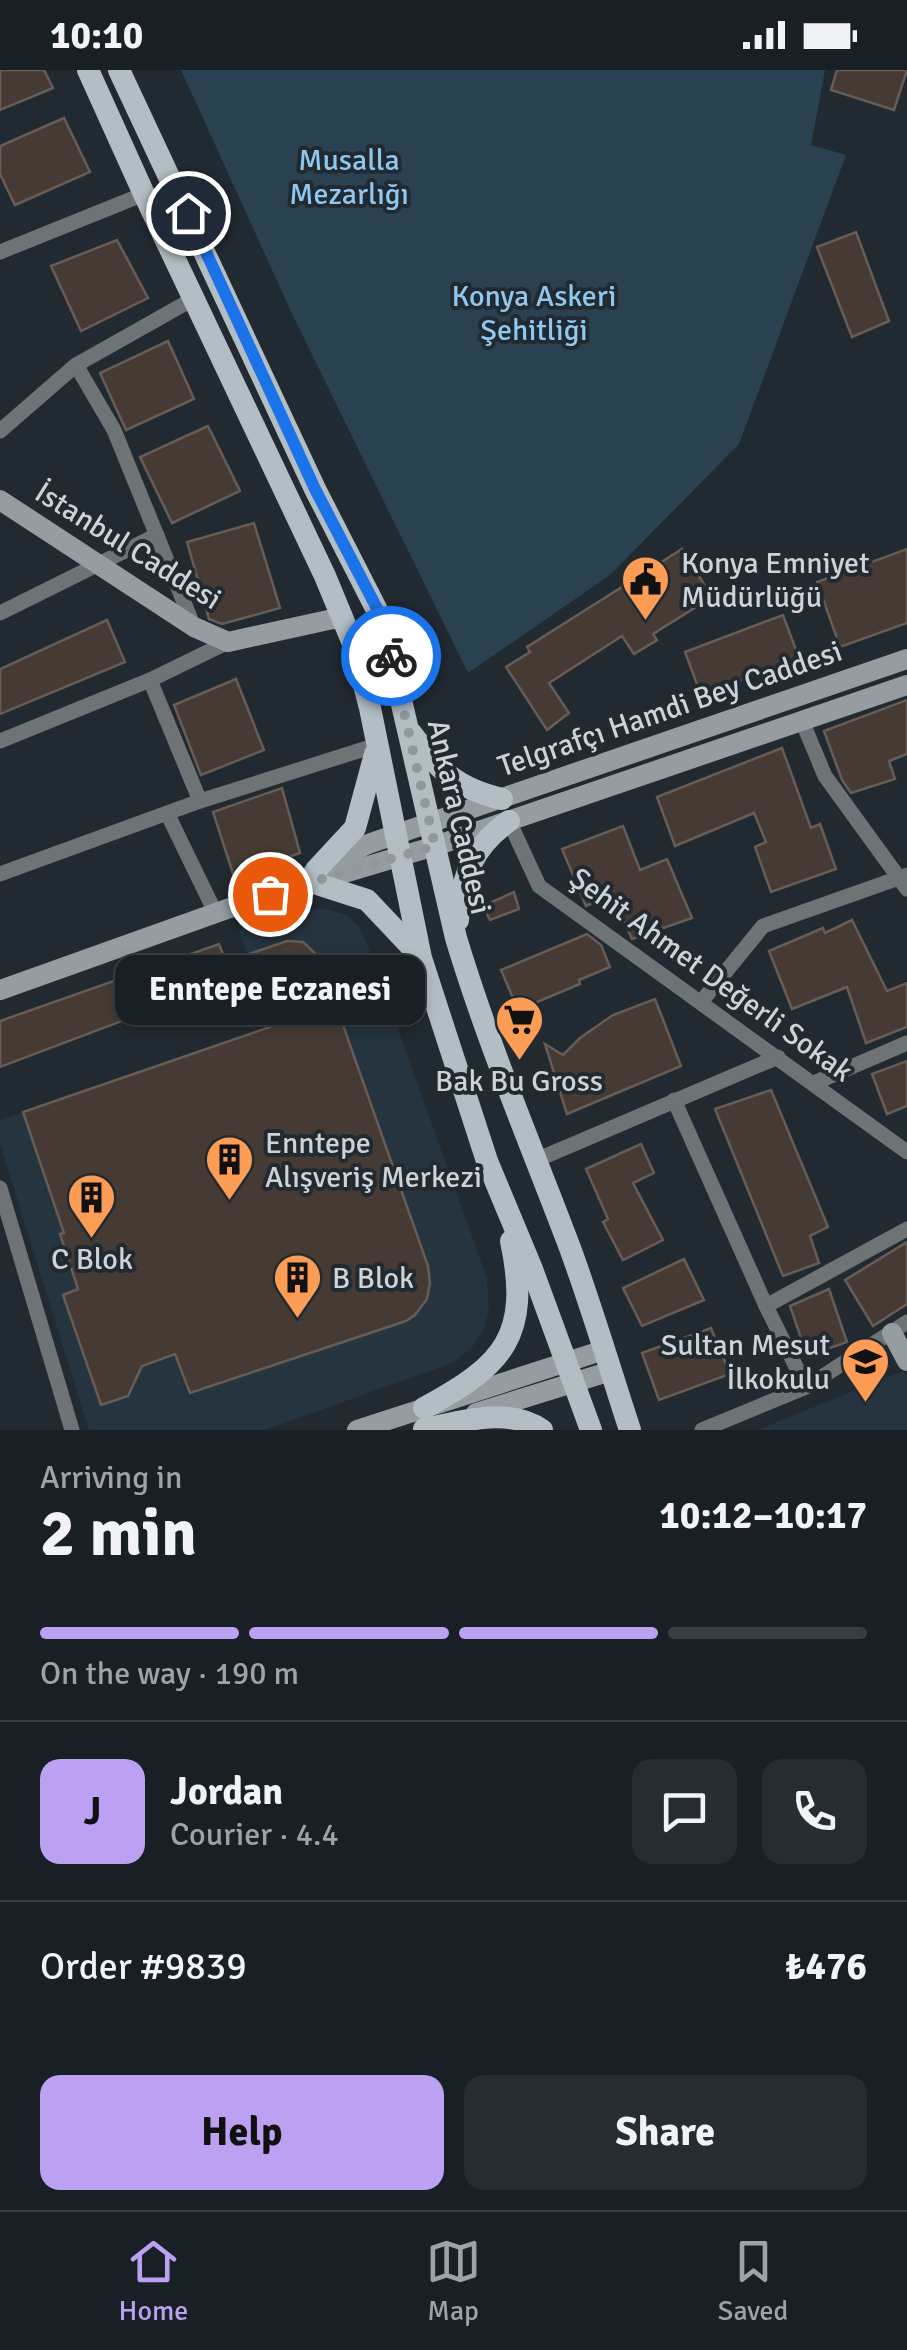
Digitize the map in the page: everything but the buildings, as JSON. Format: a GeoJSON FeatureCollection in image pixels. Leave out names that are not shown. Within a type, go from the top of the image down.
{"type":"FeatureCollection","features":[{"type":"Feature","properties":{"kind":"main road"},"geometry":{"type":"LineString","coordinates":[[88,70],[342,617],[364,681],[421,958],[504,1210],[517,1284],[512,1329],[504,1346],[479,1376],[423,1422]]}},
{"type":"Feature","properties":{"kind":"main road","name":"Ankara Caddesi"},"geometry":{"type":"LineString","coordinates":[[120,70],[315,489],[384,622],[456,938],[497,1065],[570,1248],[630,1430]]}},
{"type":"Feature","properties":{"kind":"main road","name":"İstanbul Caddesi"},"geometry":{"type":"LineString","coordinates":[[0,500],[194,627],[228,642],[342,617]]}},
{"type":"Feature","properties":{"kind":"main road","name":"Telgrafçı Hamdi Bey Caddesi"},"geometry":{"type":"LineString","coordinates":[[0,990],[309,879],[360,847],[398,846],[505,810],[907,659]]}},
{"type":"Feature","properties":{"kind":"main road","name":"Telgrafçı Hamdi Bey Caddesi"},"geometry":{"type":"LineString","coordinates":[[505,810],[802,721],[907,685]]}},
{"type":"Feature","properties":{"kind":"main road"},"geometry":{"type":"LineString","coordinates":[[408,728],[452,780],[505,810],[465,873],[456,938]]}},
{"type":"Feature","properties":{"kind":"main road"},"geometry":{"type":"LineString","coordinates":[[377,746],[355,828],[309,879],[367,900],[421,958]]}},
{"type":"Feature","properties":{"kind":"main road"},"geometry":{"type":"LineString","coordinates":[[487,1161],[572,1372],[590,1430]]}},
{"type":"Feature","properties":{"kind":"main road"},"geometry":{"type":"LineString","coordinates":[[900,1327],[907,1360]]}},
{"type":"Feature","properties":{"kind":"main road"},"geometry":{"type":"LineString","coordinates":[[423,1422],[608,1361]]}},
{"type":"Feature","properties":{"kind":"main road"},"geometry":{"type":"LineString","coordinates":[[358,1430],[480,1418],[503,1418],[534,1424],[542,1430]]}},
{"type":"Feature","properties":{"kind":"street"},"geometry":{"type":"LineString","coordinates":[[0,252],[144,194]]}},
{"type":"Feature","properties":{"kind":"street"},"geometry":{"type":"LineString","coordinates":[[0,431],[76,365],[194,299]]}},
{"type":"Feature","properties":{"kind":"street"},"geometry":{"type":"LineString","coordinates":[[76,365],[114,430],[194,627]]}},
{"type":"Feature","properties":{"kind":"street"},"geometry":{"type":"LineString","coordinates":[[0,613],[157,535]]}},
{"type":"Feature","properties":{"kind":"street"},"geometry":{"type":"LineString","coordinates":[[0,741],[150,680],[228,642]]}},
{"type":"Feature","properties":{"kind":"street"},"geometry":{"type":"LineString","coordinates":[[150,680],[200,801]]}},
{"type":"Feature","properties":{"kind":"street"},"geometry":{"type":"LineString","coordinates":[[701,1002],[763,926],[904,881],[826,776],[802,721]]}},
{"type":"Feature","properties":{"kind":"street"},"geometry":{"type":"LineString","coordinates":[[0,874],[200,801],[377,746]]}},
{"type":"Feature","properties":{"kind":"street","name":"Şehit Ahmet Değerli Sokak"},"geometry":{"type":"LineString","coordinates":[[505,810],[539,886],[907,1152]]}},
{"type":"Feature","properties":{"kind":"street"},"geometry":{"type":"LineString","coordinates":[[168,813],[216,914]]}},
{"type":"Feature","properties":{"kind":"street"},"geometry":{"type":"LineString","coordinates":[[814,1083],[907,1043]]}},
{"type":"Feature","properties":{"kind":"street"},"geometry":{"type":"LineString","coordinates":[[534,1162],[778,1057]]}},
{"type":"Feature","properties":{"kind":"street"},"geometry":{"type":"LineString","coordinates":[[674,1100],[806,1386]]}},
{"type":"Feature","properties":{"kind":"street"},"geometry":{"type":"LineString","coordinates":[[0,1188],[72,1430]]}},
{"type":"Feature","properties":{"kind":"street"},"geometry":{"type":"LineString","coordinates":[[766,1306],[907,1229]]}},
{"type":"Feature","properties":{"kind":"street"},"geometry":{"type":"LineString","coordinates":[[702,1430],[806,1386],[900,1327]]}},
{"type":"Feature","properties":{"kind":"shaded area","name":"Enntepe Alışveriş Merkezi"},"geometry":{"type":"Polygon","coordinates":[[[303,909],[326,909],[347,915],[367,943],[487,1278],[489,1309],[485,1327],[471,1349],[452,1363],[265,1430],[89,1430],[0,1144],[0,1120],[272,1026],[239,930],[303,909]]]}},
{"type":"Feature","properties":{"kind":"shaded area","name":"Sultan Mesut İlkokulu"},"geometry":{"type":"Polygon","coordinates":[[[903,1371],[907,1377],[907,1430],[757,1430],[903,1371]]]}},
{"type":"Feature","properties":{"kind":"green space","name":"Musalla Mezarlığı"},"geometry":{"type":"Polygon","coordinates":[[[181,70],[825,70],[811,145],[846,155],[739,444],[610,575],[468,673],[294,318],[181,70]]]}},
{"type":"Feature","properties":{"kind":"way so far"},"geometry":{"type":"LineString","coordinates":[[270,894],[435,846],[391,656]]}},
{"type":"Feature","properties":{"kind":"place","name":"Konya Emniyet Müdürlüğü"},"geometry":{"type":"Point","coordinates":[646,622]}},
{"type":"Feature","properties":{"kind":"place","name":"Enntepe Eczanesi"},"geometry":{"type":"Point","coordinates":[270,894]}},
{"type":"Feature","properties":{"kind":"place","name":"Bak Bu Gross"},"geometry":{"type":"Point","coordinates":[519,1062]}},
{"type":"Feature","properties":{"kind":"place","name":"Enntepe Alışveriş Merkezi"},"geometry":{"type":"Point","coordinates":[230,1202]}},
{"type":"Feature","properties":{"kind":"place","name":"C Blok"},"geometry":{"type":"Point","coordinates":[92,1240]}},
{"type":"Feature","properties":{"kind":"place","name":"B Blok"},"geometry":{"type":"Point","coordinates":[297,1320]}},
{"type":"Feature","properties":{"kind":"place","name":"Sultan Mesut İlkokulu"},"geometry":{"type":"Point","coordinates":[865,1404]}},
{"type":"Feature","properties":{"kind":"route"},"geometry":{"type":"LineString","coordinates":[[188,213],[315,489],[384,622],[391,656]]}},
{"type":"Feature","properties":{"kind":"park label","name":"Konya Askeri Şehitliği"},"geometry":{"type":"Point","coordinates":[534,313]}}]}
